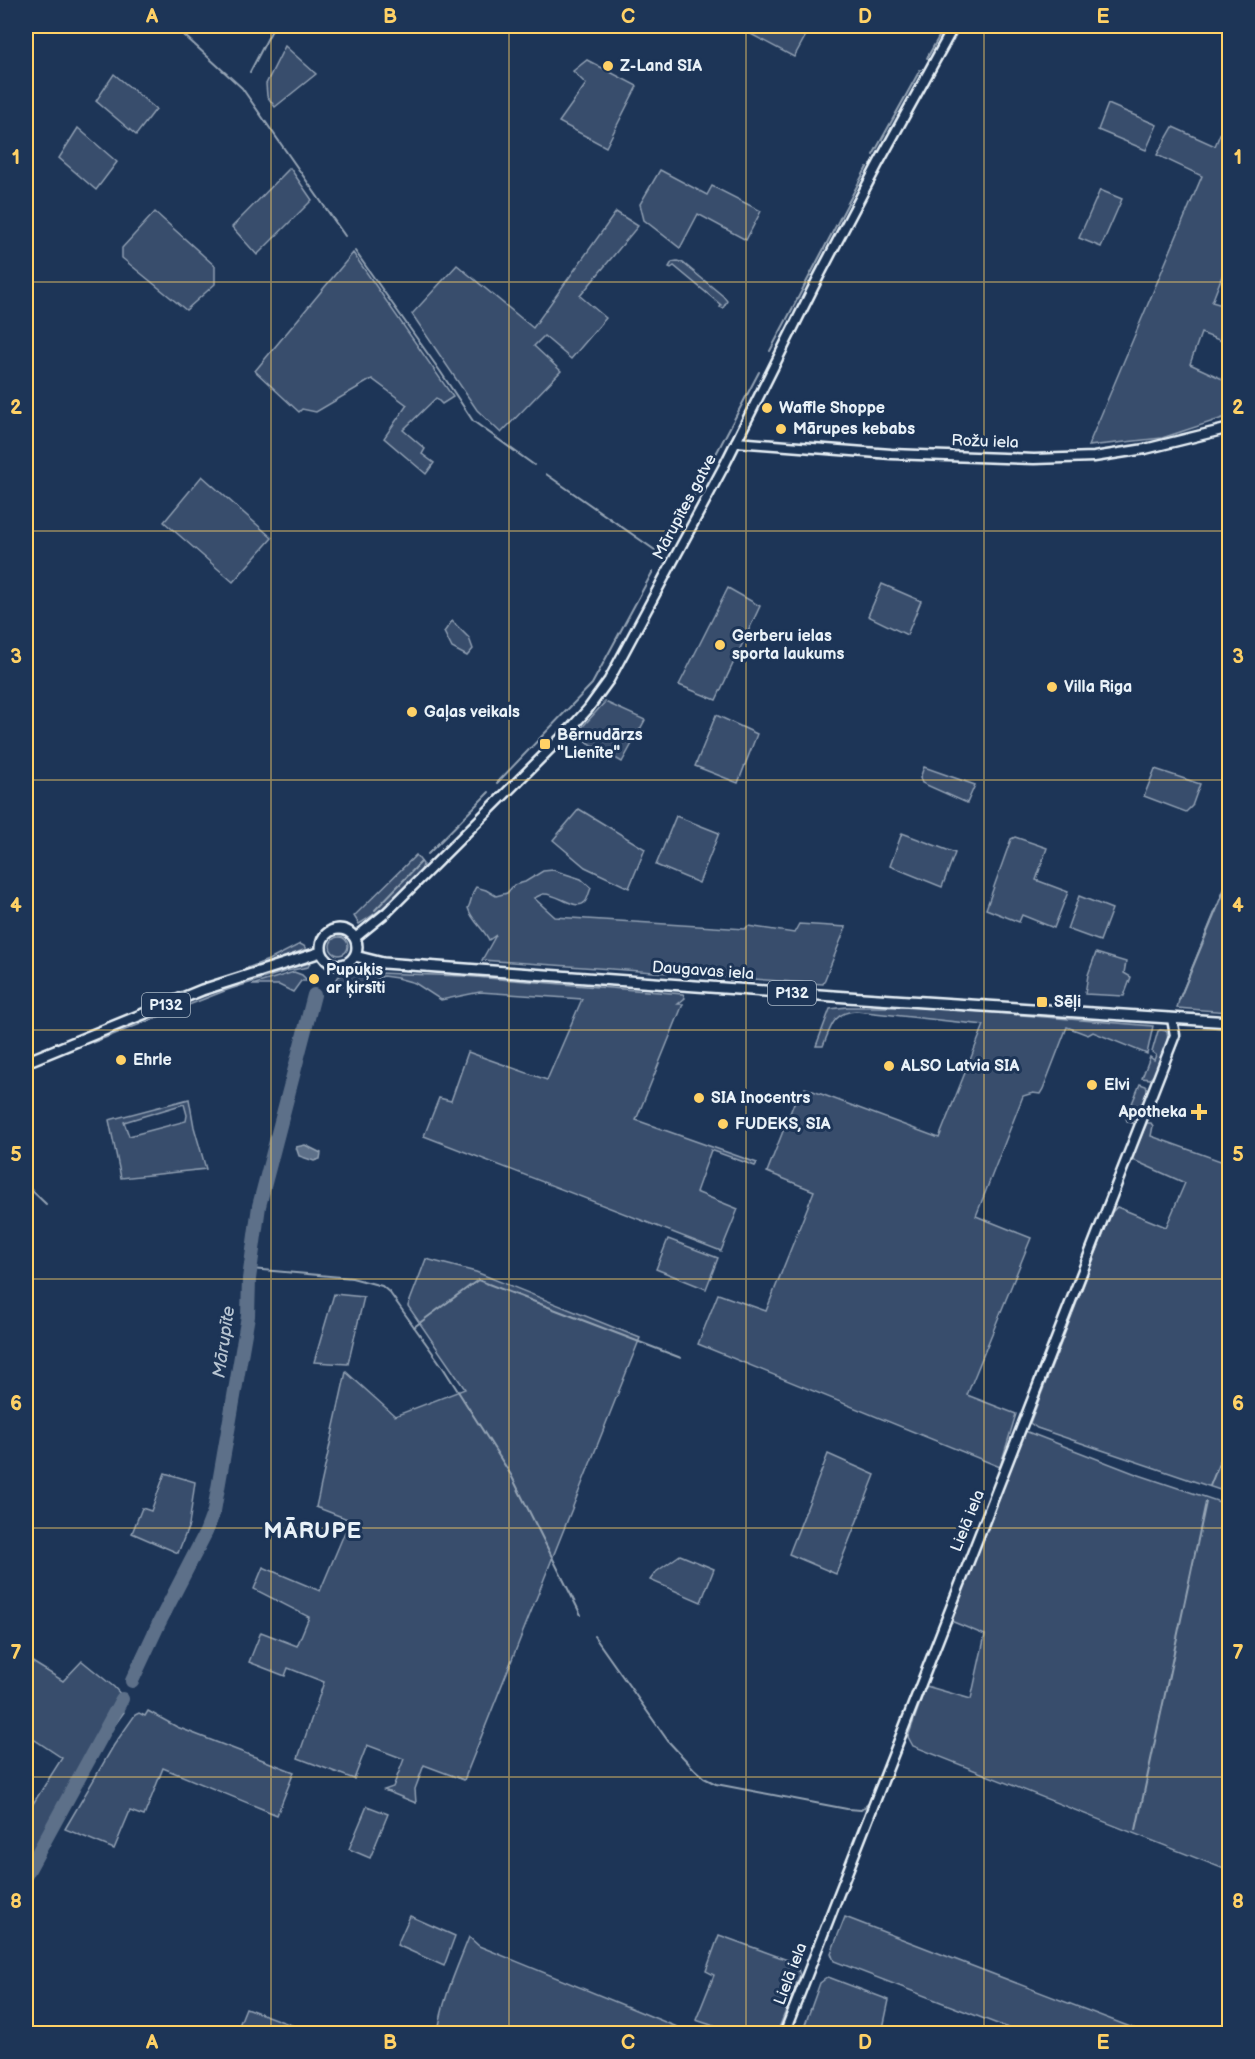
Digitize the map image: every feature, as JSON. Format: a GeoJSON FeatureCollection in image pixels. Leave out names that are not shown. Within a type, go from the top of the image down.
{"type":"FeatureCollection","features":[{"type":"Feature","properties":{"kind":"main road"},"geometry":{"type":"LineString","coordinates":[[321,952],[323,937],[332,930],[343,929],[355,938],[357,945],[355,956]]}},
{"type":"Feature","properties":{"kind":"main road","name":"Daugavas iela"},"geometry":{"type":"LineString","coordinates":[[321,952],[324,958],[334,964],[346,964],[355,956],[383,963],[1230,1022]]}},
{"type":"Feature","properties":{"kind":"main road","name":"P132"},"geometry":{"type":"LineString","coordinates":[[26,1062],[202,990],[321,952]]}},
{"type":"Feature","properties":{"kind":"street","name":"Mārupītes gatve"},"geometry":{"type":"LineString","coordinates":[[355,938],[387,912],[588,709],[609,680],[736,442],[818,278],[954,26]]}},
{"type":"Feature","properties":{"kind":"street","name":"Rožu iela"},"geometry":{"type":"LineString","coordinates":[[736,442],[891,454],[1034,459],[1074,458],[1144,449],[1230,428]]}},
{"type":"Feature","properties":{"kind":"street","name":"Lielā iela"},"geometry":{"type":"LineString","coordinates":[[784,2034],[1175,1035],[1172,1019]]}},
{"type":"Feature","properties":{"kind":"shaded area"},"geometry":{"type":"Polygon","coordinates":[[[753,26],[811,26],[794,57],[747,32],[753,26]]]}},
{"type":"Feature","properties":{"kind":"shaded area"},"geometry":{"type":"Polygon","coordinates":[[[285,46],[316,74],[275,107],[267,96],[266,84],[285,46]]]}},
{"type":"Feature","properties":{"kind":"shaded area"},"geometry":{"type":"Polygon","coordinates":[[[587,60],[637,86],[606,147],[559,122],[586,84],[573,71],[587,60]]]}},
{"type":"Feature","properties":{"kind":"shaded area"},"geometry":{"type":"Polygon","coordinates":[[[114,74],[156,109],[136,135],[96,101],[114,74]]]}},
{"type":"Feature","properties":{"kind":"shaded area"},"geometry":{"type":"Polygon","coordinates":[[[1108,104],[1157,125],[1146,150],[1098,130],[1108,104]]]}},
{"type":"Feature","properties":{"kind":"shaded area"},"geometry":{"type":"Polygon","coordinates":[[[1228,115],[1230,116],[1229,258],[1212,302],[1229,307],[1229,344],[1201,333],[1190,364],[1229,382],[1229,416],[1162,438],[1088,446],[1202,176],[1157,155],[1173,127],[1215,146],[1228,115]]]}},
{"type":"Feature","properties":{"kind":"shaded area"},"geometry":{"type":"Polygon","coordinates":[[[78,128],[117,162],[96,190],[59,158],[78,128]]]}},
{"type":"Feature","properties":{"kind":"shaded area"},"geometry":{"type":"Polygon","coordinates":[[[290,168],[312,200],[257,255],[232,227],[290,168]]]}},
{"type":"Feature","properties":{"kind":"shaded area"},"geometry":{"type":"Polygon","coordinates":[[[660,170],[707,195],[712,186],[761,211],[746,240],[698,214],[680,248],[644,220],[640,204],[660,170]]]}},
{"type":"Feature","properties":{"kind":"shaded area"},"geometry":{"type":"Polygon","coordinates":[[[1100,190],[1122,199],[1101,247],[1079,238],[1100,190]]]}},
{"type":"Feature","properties":{"kind":"shaded area"},"geometry":{"type":"Polygon","coordinates":[[[155,212],[215,266],[215,284],[186,310],[122,258],[122,248],[155,212]]]}},
{"type":"Feature","properties":{"kind":"shaded area"},"geometry":{"type":"Polygon","coordinates":[[[616,212],[638,226],[580,296],[606,318],[571,359],[544,336],[534,346],[561,371],[501,433],[477,410],[412,314],[457,265],[533,328],[616,212]]]}},
{"type":"Feature","properties":{"kind":"shaded area"},"geometry":{"type":"Polygon","coordinates":[[[353,253],[453,397],[442,404],[436,398],[403,430],[425,449],[422,454],[434,463],[426,474],[384,438],[407,405],[372,379],[316,412],[302,409],[299,412],[255,371],[353,253]]]}},
{"type":"Feature","properties":{"kind":"shaded area"},"geometry":{"type":"Polygon","coordinates":[[[672,262],[683,263],[723,296],[727,301],[723,308],[674,266],[669,267],[672,262]]]}},
{"type":"Feature","properties":{"kind":"shaded area"},"geometry":{"type":"Polygon","coordinates":[[[202,476],[272,538],[233,582],[164,522],[202,476]]]}},
{"type":"Feature","properties":{"kind":"shaded area"},"geometry":{"type":"Polygon","coordinates":[[[882,584],[921,601],[907,635],[868,616],[882,584]]]}},
{"type":"Feature","properties":{"kind":"shaded area","name":"Gerberu ielas sporta laukums"},"geometry":{"type":"Polygon","coordinates":[[[728,588],[760,606],[716,700],[679,685],[728,588]]]}},
{"type":"Feature","properties":{"kind":"shaded area"},"geometry":{"type":"Polygon","coordinates":[[[452,621],[469,638],[473,649],[467,656],[452,648],[444,632],[452,621]]]}},
{"type":"Feature","properties":{"kind":"shaded area"},"geometry":{"type":"Polygon","coordinates":[[[605,702],[645,720],[622,762],[575,735],[605,702]]]}},
{"type":"Feature","properties":{"kind":"shaded area"},"geometry":{"type":"Polygon","coordinates":[[[716,715],[757,734],[738,783],[695,766],[716,715]]]}},
{"type":"Feature","properties":{"kind":"shaded area"},"geometry":{"type":"Polygon","coordinates":[[[924,767],[975,785],[967,803],[922,783],[920,778],[924,767]]]}},
{"type":"Feature","properties":{"kind":"shaded area"},"geometry":{"type":"Polygon","coordinates":[[[1155,769],[1200,784],[1192,806],[1186,812],[1144,796],[1155,769]]]}},
{"type":"Feature","properties":{"kind":"shaded area"},"geometry":{"type":"Polygon","coordinates":[[[579,809],[645,849],[629,888],[585,867],[553,840],[579,809]]]}},
{"type":"Feature","properties":{"kind":"shaded area"},"geometry":{"type":"Polygon","coordinates":[[[676,816],[719,833],[699,883],[656,865],[676,816]]]}},
{"type":"Feature","properties":{"kind":"shaded area"},"geometry":{"type":"Polygon","coordinates":[[[902,833],[955,853],[942,887],[890,866],[902,833]]]}},
{"type":"Feature","properties":{"kind":"shaded area"},"geometry":{"type":"Polygon","coordinates":[[[1015,837],[1047,848],[1036,880],[1068,892],[1054,928],[1022,915],[1019,922],[986,909],[1011,839],[1015,837]]]}},
{"type":"Feature","properties":{"kind":"shaded area"},"geometry":{"type":"Polygon","coordinates":[[[416,855],[423,864],[415,879],[396,897],[359,924],[354,916],[416,855]]]}},
{"type":"Feature","properties":{"kind":"shaded area"},"geometry":{"type":"Polygon","coordinates":[[[553,870],[581,879],[591,888],[586,901],[576,905],[548,894],[534,898],[555,917],[745,929],[748,926],[794,933],[799,924],[846,927],[823,984],[482,960],[496,935],[489,940],[470,913],[468,908],[476,887],[496,896],[507,893],[514,885],[525,882],[543,871],[553,870]]]}},
{"type":"Feature","properties":{"kind":"shaded area"},"geometry":{"type":"Polygon","coordinates":[[[1229,877],[1229,1012],[1177,1008],[1179,1000],[1229,877]]]}},
{"type":"Feature","properties":{"kind":"shaded area"},"geometry":{"type":"Polygon","coordinates":[[[1079,896],[1112,909],[1100,941],[1067,929],[1079,896]]]}},
{"type":"Feature","properties":{"kind":"shaded area"},"geometry":{"type":"Polygon","coordinates":[[[339,937],[345,940],[348,946],[345,952],[339,955],[333,952],[330,946],[333,940],[339,937]]]}},
{"type":"Feature","properties":{"kind":"shaded area"},"geometry":{"type":"Polygon","coordinates":[[[300,944],[306,949],[250,970],[242,970],[271,959],[300,944]]]}},
{"type":"Feature","properties":{"kind":"shaded area"},"geometry":{"type":"Polygon","coordinates":[[[1096,953],[1126,962],[1124,973],[1131,977],[1124,996],[1085,994],[1088,975],[1096,953]]]}},
{"type":"Feature","properties":{"kind":"shaded area"},"geometry":{"type":"Polygon","coordinates":[[[310,963],[308,967],[287,971],[227,990],[92,1043],[97,1038],[245,980],[310,963]]]}},
{"type":"Feature","properties":{"kind":"shaded area"},"geometry":{"type":"Polygon","coordinates":[[[294,972],[302,975],[308,981],[301,981],[293,992],[279,985],[252,985],[294,972]]]}},
{"type":"Feature","properties":{"kind":"shaded area"},"geometry":{"type":"Polygon","coordinates":[[[349,972],[463,976],[683,994],[685,998],[678,1004],[683,1004],[636,1120],[757,1163],[755,1166],[711,1150],[696,1192],[738,1209],[721,1251],[424,1136],[439,1098],[451,1101],[468,1052],[547,1080],[582,999],[480,992],[441,1000],[415,983],[383,976],[369,983],[335,986],[336,979],[349,972]]]}},
{"type":"Feature","properties":{"kind":"shaded area"},"geometry":{"type":"Polygon","coordinates":[[[924,1007],[1153,1026],[1147,1054],[1093,1032],[1088,1035],[1067,1027],[1040,1094],[1033,1093],[1023,1096],[976,1216],[1031,1238],[967,1395],[1016,1414],[1000,1467],[698,1344],[718,1294],[766,1311],[814,1191],[767,1172],[796,1098],[802,1097],[805,1088],[939,1138],[984,1025],[848,1012],[842,1014],[834,1022],[823,1046],[816,1046],[830,1009],[924,1007]]]}},
{"type":"Feature","properties":{"kind":"shaded area"},"geometry":{"type":"Polygon","coordinates":[[[1160,1030],[1167,1031],[1168,1036],[1163,1056],[1150,1079],[1142,1078],[1150,1057],[1154,1060],[1156,1055],[1152,1052],[1160,1030]]]}},
{"type":"Feature","properties":{"kind":"shaded area"},"geometry":{"type":"Polygon","coordinates":[[[1140,1084],[1146,1086],[1148,1092],[1135,1124],[1127,1121],[1126,1118],[1140,1084]]]}},
{"type":"Feature","properties":{"kind":"shaded area"},"geometry":{"type":"Polygon","coordinates":[[[189,1099],[206,1169],[121,1178],[109,1120],[189,1099]],[[184,1104],[124,1122],[129,1136],[186,1121],[184,1104]]]}},
{"type":"Feature","properties":{"kind":"shaded area"},"geometry":{"type":"Polygon","coordinates":[[[1147,1123],[1153,1126],[1151,1136],[1229,1164],[1230,1444],[1226,1453],[1229,1454],[1229,1492],[1037,1428],[1030,1423],[1112,1212],[1117,1207],[1166,1227],[1185,1183],[1131,1159],[1147,1123]]]}},
{"type":"Feature","properties":{"kind":"shaded area"},"geometry":{"type":"Polygon","coordinates":[[[305,1145],[321,1153],[320,1159],[314,1161],[299,1156],[296,1147],[305,1145]]]}},
{"type":"Feature","properties":{"kind":"shaded area"},"geometry":{"type":"Polygon","coordinates":[[[668,1239],[718,1258],[706,1289],[656,1269],[668,1239]]]}},
{"type":"Feature","properties":{"kind":"shaded area"},"geometry":{"type":"Polygon","coordinates":[[[426,1259],[476,1272],[640,1338],[464,1780],[424,1765],[415,1789],[416,1803],[384,1790],[393,1787],[404,1759],[367,1745],[354,1779],[298,1758],[324,1682],[288,1668],[285,1676],[249,1662],[261,1632],[297,1646],[309,1617],[254,1589],[263,1567],[320,1591],[350,1520],[316,1507],[346,1372],[395,1416],[465,1389],[408,1306],[426,1259]]]}},
{"type":"Feature","properties":{"kind":"shaded area"},"geometry":{"type":"Polygon","coordinates":[[[334,1294],[364,1297],[348,1364],[314,1362],[334,1294]]]}},
{"type":"Feature","properties":{"kind":"shaded area"},"geometry":{"type":"Polygon","coordinates":[[[1025,1431],[1136,1474],[1229,1505],[1229,1871],[913,1746],[908,1737],[926,1686],[971,1699],[985,1635],[951,1621],[1025,1431]]]}},
{"type":"Feature","properties":{"kind":"shaded area"},"geometry":{"type":"Polygon","coordinates":[[[828,1454],[875,1475],[836,1574],[789,1554],[828,1454]]]}},
{"type":"Feature","properties":{"kind":"shaded area"},"geometry":{"type":"Polygon","coordinates":[[[165,1473],[195,1482],[189,1525],[178,1553],[132,1533],[142,1508],[151,1511],[165,1473]]]}},
{"type":"Feature","properties":{"kind":"shaded area"},"geometry":{"type":"Polygon","coordinates":[[[680,1555],[714,1569],[701,1602],[650,1580],[656,1572],[680,1555]]]}},
{"type":"Feature","properties":{"kind":"shaded area"},"geometry":{"type":"Polygon","coordinates":[[[26,1658],[63,1681],[82,1661],[125,1699],[120,1708],[124,1712],[104,1740],[26,1868],[26,1809],[29,1810],[62,1758],[26,1734],[26,1658]]]}},
{"type":"Feature","properties":{"kind":"shaded area"},"geometry":{"type":"Polygon","coordinates":[[[148,1711],[177,1727],[294,1772],[277,1815],[163,1768],[144,1816],[130,1811],[114,1849],[65,1829],[114,1745],[135,1715],[139,1713],[145,1716],[148,1711]]]}},
{"type":"Feature","properties":{"kind":"shaded area"},"geometry":{"type":"Polygon","coordinates":[[[367,1806],[388,1814],[370,1858],[349,1849],[367,1806]]]}},
{"type":"Feature","properties":{"kind":"shaded area"},"geometry":{"type":"Polygon","coordinates":[[[410,1916],[455,1936],[444,1966],[397,1945],[410,1916]]]}},
{"type":"Feature","properties":{"kind":"shaded area"},"geometry":{"type":"Polygon","coordinates":[[[845,1917],[1146,2033],[1021,2033],[834,1961],[831,1953],[845,1917]]]}},
{"type":"Feature","properties":{"kind":"shaded area"},"geometry":{"type":"Polygon","coordinates":[[[719,1935],[796,1963],[800,1975],[777,2033],[735,2033],[696,2020],[714,1975],[706,1971],[719,1935]]]}},
{"type":"Feature","properties":{"kind":"shaded area"},"geometry":{"type":"Polygon","coordinates":[[[469,1937],[479,1946],[682,2029],[681,2033],[438,2033],[446,1996],[469,1937]]]}},
{"type":"Feature","properties":{"kind":"shaded area"},"geometry":{"type":"Polygon","coordinates":[[[828,1977],[889,2000],[882,2033],[802,2033],[820,1983],[828,1977]]]}},
{"type":"Feature","properties":{"kind":"shaded area"},"geometry":{"type":"Polygon","coordinates":[[[246,2008],[305,2030],[303,2033],[236,2033],[246,2008]]]}},
{"type":"Feature","properties":{"kind":"waterway"},"geometry":{"type":"LineString","coordinates":[[174,26],[242,88],[345,236]]}},
{"type":"Feature","properties":{"kind":"waterway"},"geometry":{"type":"LineString","coordinates":[[250,72],[274,26]]}},
{"type":"Feature","properties":{"kind":"waterway"},"geometry":{"type":"LineString","coordinates":[[927,58],[945,26]]}},
{"type":"Feature","properties":{"kind":"waterway"},"geometry":{"type":"LineString","coordinates":[[873,155],[920,70]]}},
{"type":"Feature","properties":{"kind":"waterway"},"geometry":{"type":"LineString","coordinates":[[770,351],[867,167]]}},
{"type":"Feature","properties":{"kind":"waterway"},"geometry":{"type":"LineString","coordinates":[[355,251],[473,421],[534,465]]}},
{"type":"Feature","properties":{"kind":"waterway"},"geometry":{"type":"LineString","coordinates":[[706,473],[759,372]]}},
{"type":"Feature","properties":{"kind":"waterway"},"geometry":{"type":"LineString","coordinates":[[546,474],[662,555]]}},
{"type":"Feature","properties":{"kind":"waterway"},"geometry":{"type":"LineString","coordinates":[[660,559],[701,482]]}},
{"type":"Feature","properties":{"kind":"waterway"},"geometry":{"type":"LineString","coordinates":[[497,783],[592,684],[653,571]]}},
{"type":"Feature","properties":{"kind":"waterway"},"geometry":{"type":"LineString","coordinates":[[428,854],[489,792]]}},
{"type":"Feature","properties":{"kind":"waterway"},"geometry":{"type":"LineString","coordinates":[[375,910],[421,862]]}},
{"type":"Feature","properties":{"kind":"waterway"},"geometry":{"type":"LineString","coordinates":[[1179,1000],[1230,877]]}},
{"type":"Feature","properties":{"kind":"waterway","name":"Mārupīte"},"geometry":{"type":"LineString","coordinates":[[132,1681],[206,1532],[214,1511],[248,1316],[249,1279],[259,1206],[314,995]]}},
{"type":"Feature","properties":{"kind":"waterway"},"geometry":{"type":"LineString","coordinates":[[26,1185],[46,1204]]}},
{"type":"Feature","properties":{"kind":"waterway"},"geometry":{"type":"LineString","coordinates":[[251,1269],[352,1278],[382,1286],[390,1293],[442,1366],[511,1475],[581,1615]]}},
{"type":"Feature","properties":{"kind":"waterway"},"geometry":{"type":"LineString","coordinates":[[414,1327],[478,1280],[681,1358]]}},
{"type":"Feature","properties":{"kind":"waterway"},"geometry":{"type":"LineString","coordinates":[[1210,1486],[1230,1436]]}},
{"type":"Feature","properties":{"kind":"waterway"},"geometry":{"type":"LineString","coordinates":[[1136,1830],[1206,1502]]}},
{"type":"Feature","properties":{"kind":"waterway"},"geometry":{"type":"LineString","coordinates":[[594,1636],[668,1741],[704,1778],[716,1784],[847,1809],[861,1810],[868,1804]]}},
{"type":"Feature","properties":{"kind":"waterway","name":"Mārupīte"},"geometry":{"type":"LineString","coordinates":[[26,1875],[122,1699]]}},
{"type":"Feature","properties":{"kind":"place","name":"Z-Land SIA"},"geometry":{"type":"Point","coordinates":[608,66]}},
{"type":"Feature","properties":{"kind":"place","name":"Waffle Shoppe"},"geometry":{"type":"Point","coordinates":[767,408]}},
{"type":"Feature","properties":{"kind":"place","name":"Mārupes kebabs"},"geometry":{"type":"Point","coordinates":[781,429]}},
{"type":"Feature","properties":{"kind":"place","name":"Gerberu ielas sporta laukums"},"geometry":{"type":"Point","coordinates":[720,645]}},
{"type":"Feature","properties":{"kind":"place","name":"Villa Riga"},"geometry":{"type":"Point","coordinates":[1052,687]}},
{"type":"Feature","properties":{"kind":"place","name":"Gaļas veikals"},"geometry":{"type":"Point","coordinates":[412,712]}},
{"type":"Feature","properties":{"kind":"place","name":"Bērnudārzs \"Lienīte\""},"geometry":{"type":"Point","coordinates":[545,744]}},
{"type":"Feature","properties":{"kind":"place","name":"Pupuķis ar ķirsīti"},"geometry":{"type":"Point","coordinates":[314,979]}},
{"type":"Feature","properties":{"kind":"place","name":"Sēļi"},"geometry":{"type":"Point","coordinates":[1042,1002]}},
{"type":"Feature","properties":{"kind":"place","name":"Ehrle"},"geometry":{"type":"Point","coordinates":[121,1060]}},
{"type":"Feature","properties":{"kind":"place","name":"ALSO Latvia SIA"},"geometry":{"type":"Point","coordinates":[889,1066]}},
{"type":"Feature","properties":{"kind":"place","name":"Elvi"},"geometry":{"type":"Point","coordinates":[1092,1085]}},
{"type":"Feature","properties":{"kind":"place","name":"SIA Inocentrs"},"geometry":{"type":"Point","coordinates":[699,1098]}},
{"type":"Feature","properties":{"kind":"place","name":"Apotheka"},"geometry":{"type":"Point","coordinates":[1199,1112]}},
{"type":"Feature","properties":{"kind":"place","name":"FUDEKS, SIA"},"geometry":{"type":"Point","coordinates":[723,1124]}},
{"type":"Feature","properties":{"kind":"district","name":"MĀRUPE"},"geometry":{"type":"Point","coordinates":[313,1531]}}]}
